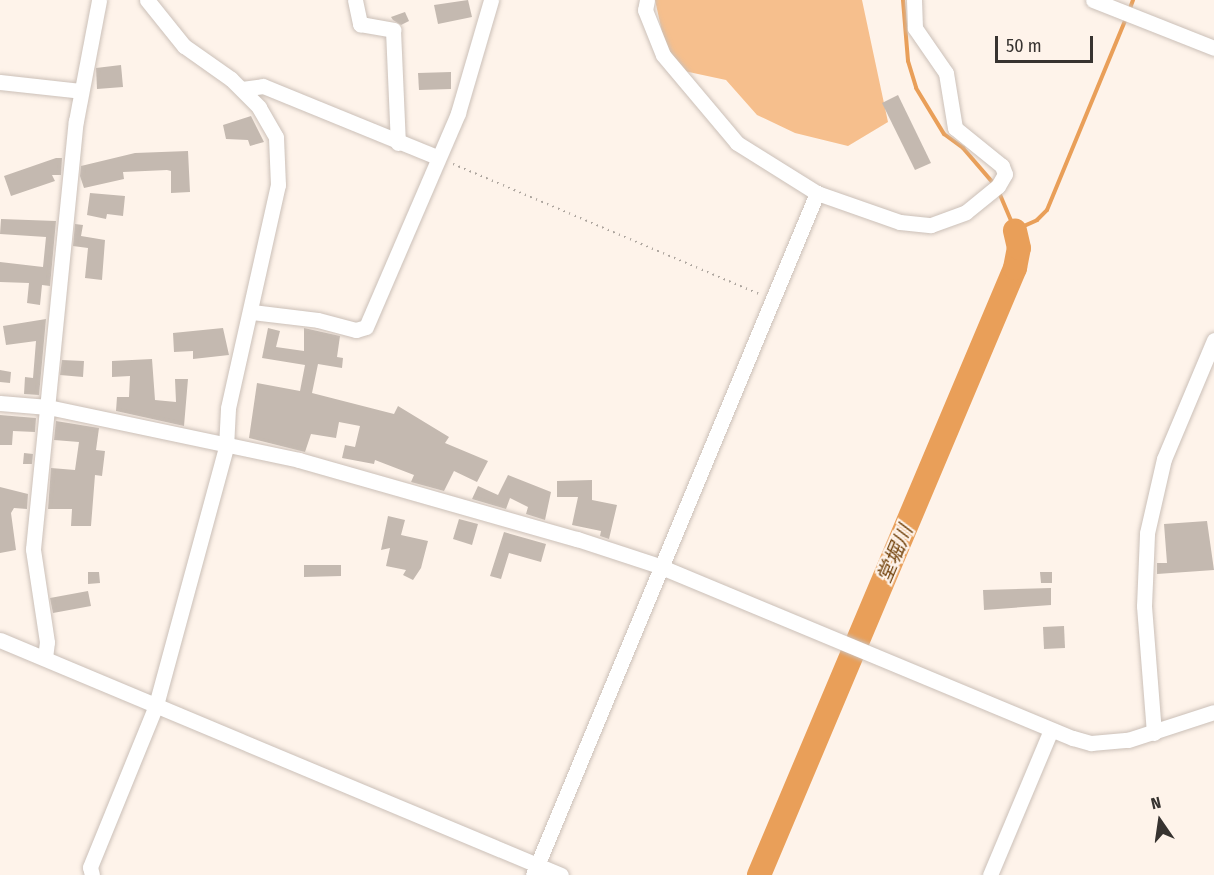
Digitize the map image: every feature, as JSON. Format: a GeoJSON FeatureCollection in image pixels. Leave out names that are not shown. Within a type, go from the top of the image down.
{"type":"FeatureCollection","features":[{"type":"Feature","properties":{"kind":"street"},"geometry":{"type":"LineString","coordinates":[[45,658],[46,635],[33,549],[81,91],[99,0]]}},
{"type":"Feature","properties":{"kind":"street"},"geometry":{"type":"LineString","coordinates":[[92,875],[90,867],[156,705],[226,447],[228,408],[252,312],[278,185],[278,149],[273,127],[242,88],[184,46],[147,0]]}},
{"type":"Feature","properties":{"kind":"street"},"geometry":{"type":"LineString","coordinates":[[355,0],[360,24],[393,30],[398,143]]}},
{"type":"Feature","properties":{"kind":"street"},"geometry":{"type":"LineString","coordinates":[[252,312],[318,320],[356,330],[366,327],[458,113],[491,0]]}},
{"type":"Feature","properties":{"kind":"street"},"geometry":{"type":"LineString","coordinates":[[647,0],[645,10],[663,55],[678,78],[737,142],[817,193],[900,222],[931,225],[966,213],[1004,180],[1002,166],[955,128],[946,73],[915,28],[914,0]]}},
{"type":"Feature","properties":{"kind":"street"},"geometry":{"type":"LineString","coordinates":[[1093,0],[1214,48]]}},
{"type":"Feature","properties":{"kind":"street"},"geometry":{"type":"LineString","coordinates":[[0,82],[81,91]]}},
{"type":"Feature","properties":{"kind":"street"},"geometry":{"type":"LineString","coordinates":[[242,88],[263,86],[437,158]]}},
{"type":"Feature","properties":{"kind":"street"},"geometry":{"type":"LineString","coordinates":[[535,870],[659,566],[817,193]]}},
{"type":"Feature","properties":{"kind":"street"},"geometry":{"type":"LineString","coordinates":[[1154,733],[1144,606],[1147,532],[1164,459],[1214,340]]}},
{"type":"Feature","properties":{"kind":"street"},"geometry":{"type":"LineString","coordinates":[[0,403],[48,407],[226,447],[299,460],[576,539],[659,566],[1050,732],[1091,743],[1128,740],[1214,712]]}},
{"type":"Feature","properties":{"kind":"street"},"geometry":{"type":"LineString","coordinates":[[0,640],[156,705],[535,870],[561,875]]}},
{"type":"Feature","properties":{"kind":"street"},"geometry":{"type":"LineString","coordinates":[[990,875],[1050,732]]}},
{"type":"Feature","properties":{"kind":"path"},"geometry":{"type":"LineString","coordinates":[[437,158],[773,300]]}},
{"type":"Feature","properties":{"kind":"shaded area"},"geometry":{"type":"Polygon","coordinates":[[[655,0],[862,0],[888,122],[848,146],[795,133],[757,115],[726,80],[670,68],[655,0]]]}},
{"type":"Feature","properties":{"kind":"building"},"geometry":{"type":"Polygon","coordinates":[[[468,0],[472,17],[438,24],[434,5],[468,0]]]}},
{"type":"Feature","properties":{"kind":"building"},"geometry":{"type":"Polygon","coordinates":[[[405,12],[409,21],[401,25],[391,17],[405,12]]]}},
{"type":"Feature","properties":{"kind":"building"},"geometry":{"type":"Polygon","coordinates":[[[121,65],[123,87],[97,89],[96,68],[121,65]]]}},
{"type":"Feature","properties":{"kind":"building"},"geometry":{"type":"Polygon","coordinates":[[[451,72],[451,89],[419,90],[418,73],[451,72]]]}},
{"type":"Feature","properties":{"kind":"building"},"geometry":{"type":"Polygon","coordinates":[[[898,95],[931,163],[915,170],[882,103],[898,95]]]}},
{"type":"Feature","properties":{"kind":"building"},"geometry":{"type":"Polygon","coordinates":[[[251,116],[264,142],[250,146],[248,140],[226,139],[223,125],[251,116]]]}},
{"type":"Feature","properties":{"kind":"building"},"geometry":{"type":"Polygon","coordinates":[[[188,151],[190,192],[171,193],[171,171],[167,170],[123,172],[124,179],[84,188],[80,176],[81,166],[135,153],[188,151]]]}},
{"type":"Feature","properties":{"kind":"building"},"geometry":{"type":"Polygon","coordinates":[[[62,158],[61,175],[52,175],[55,181],[11,196],[4,176],[62,158]]]}},
{"type":"Feature","properties":{"kind":"building"},"geometry":{"type":"Polygon","coordinates":[[[90,193],[125,196],[123,216],[107,214],[106,219],[87,215],[90,193]]]}},
{"type":"Feature","properties":{"kind":"building"},"geometry":{"type":"Polygon","coordinates":[[[1,219],[56,221],[50,286],[42,285],[40,305],[27,303],[29,283],[0,282],[0,262],[43,267],[46,237],[0,234],[1,219]]]}},
{"type":"Feature","properties":{"kind":"building"},"geometry":{"type":"Polygon","coordinates":[[[75,224],[83,225],[81,236],[105,240],[102,280],[85,278],[88,248],[73,246],[75,224]]]}},
{"type":"Feature","properties":{"kind":"building"},"geometry":{"type":"Polygon","coordinates":[[[46,319],[39,395],[24,394],[25,377],[33,378],[36,341],[6,345],[3,326],[46,319]]]}},
{"type":"Feature","properties":{"kind":"building"},"geometry":{"type":"Polygon","coordinates":[[[223,328],[229,355],[193,359],[193,351],[174,352],[173,333],[223,328]]]}},
{"type":"Feature","properties":{"kind":"building"},"geometry":{"type":"Polygon","coordinates":[[[268,328],[280,331],[276,347],[304,351],[304,328],[340,336],[337,357],[343,358],[342,368],[318,364],[312,393],[394,414],[398,406],[449,437],[445,443],[488,461],[477,482],[454,471],[444,491],[411,482],[414,475],[375,460],[374,464],[342,458],[345,445],[355,447],[360,426],[339,422],[336,438],[311,434],[305,452],[249,438],[257,383],[300,391],[305,365],[262,358],[268,328]]]}},
{"type":"Feature","properties":{"kind":"building"},"geometry":{"type":"Polygon","coordinates":[[[152,359],[155,400],[176,402],[175,379],[188,379],[184,426],[116,411],[117,397],[129,397],[130,376],[112,377],[112,361],[152,359]]]}},
{"type":"Feature","properties":{"kind":"building"},"geometry":{"type":"Polygon","coordinates":[[[62,360],[84,361],[83,377],[60,375],[62,360]]]}},
{"type":"Feature","properties":{"kind":"building"},"geometry":{"type":"Polygon","coordinates":[[[0,370],[11,372],[10,383],[0,382],[0,370]]]}},
{"type":"Feature","properties":{"kind":"building"},"geometry":{"type":"Polygon","coordinates":[[[0,415],[36,418],[35,432],[13,431],[12,445],[0,445],[0,415]]]}},
{"type":"Feature","properties":{"kind":"building"},"geometry":{"type":"Polygon","coordinates":[[[56,421],[99,428],[96,450],[105,451],[102,476],[95,475],[91,526],[71,526],[72,509],[48,509],[51,468],[75,470],[79,442],[54,440],[56,421]]]}},
{"type":"Feature","properties":{"kind":"building"},"geometry":{"type":"Polygon","coordinates":[[[24,453],[33,454],[32,464],[23,464],[24,453]]]}},
{"type":"Feature","properties":{"kind":"building"},"geometry":{"type":"Polygon","coordinates":[[[508,475],[551,492],[545,520],[526,514],[528,507],[510,498],[506,509],[472,499],[478,486],[498,495],[508,475]]]}},
{"type":"Feature","properties":{"kind":"building"},"geometry":{"type":"Polygon","coordinates":[[[592,480],[592,500],[617,505],[609,539],[600,536],[601,531],[572,525],[578,497],[557,497],[557,481],[592,480]]]}},
{"type":"Feature","properties":{"kind":"building"},"geometry":{"type":"Polygon","coordinates":[[[0,487],[28,494],[27,509],[14,508],[11,513],[16,550],[0,553],[0,487]]]}},
{"type":"Feature","properties":{"kind":"building"},"geometry":{"type":"Polygon","coordinates":[[[388,516],[405,520],[401,535],[428,541],[421,568],[413,580],[403,575],[406,570],[386,566],[390,548],[381,550],[388,516]]]}},
{"type":"Feature","properties":{"kind":"building"},"geometry":{"type":"Polygon","coordinates":[[[459,519],[478,524],[472,545],[453,539],[459,519]]]}},
{"type":"Feature","properties":{"kind":"building"},"geometry":{"type":"Polygon","coordinates":[[[1207,521],[1214,570],[1157,574],[1157,563],[1167,563],[1164,524],[1207,521]]]}},
{"type":"Feature","properties":{"kind":"building"},"geometry":{"type":"Polygon","coordinates":[[[504,532],[546,544],[541,562],[509,553],[501,579],[490,576],[504,532]]]}},
{"type":"Feature","properties":{"kind":"building"},"geometry":{"type":"Polygon","coordinates":[[[304,565],[341,565],[341,576],[304,577],[304,565]]]}},
{"type":"Feature","properties":{"kind":"building"},"geometry":{"type":"Polygon","coordinates":[[[88,572],[99,572],[100,583],[88,584],[88,572]]]}},
{"type":"Feature","properties":{"kind":"building"},"geometry":{"type":"Polygon","coordinates":[[[1040,572],[1052,572],[1052,583],[1041,583],[1040,572]]]}},
{"type":"Feature","properties":{"kind":"building"},"geometry":{"type":"Polygon","coordinates":[[[1051,588],[1051,605],[984,610],[983,590],[1051,588]]]}},
{"type":"Feature","properties":{"kind":"building"},"geometry":{"type":"Polygon","coordinates":[[[88,591],[91,606],[53,613],[50,598],[88,591]]]}},
{"type":"Feature","properties":{"kind":"building"},"geometry":{"type":"Polygon","coordinates":[[[1064,626],[1065,648],[1044,649],[1043,627],[1064,626]]]}},
{"type":"Feature","properties":{"kind":"waterway"},"geometry":{"type":"LineString","coordinates":[[903,0],[908,61],[916,88],[944,134],[963,148],[994,184]]}},
{"type":"Feature","properties":{"kind":"waterway"},"geometry":{"type":"LineString","coordinates":[[1129,11],[1133,0]]}},
{"type":"Feature","properties":{"kind":"waterway"},"geometry":{"type":"LineString","coordinates":[[998,190],[1015,230],[1037,220],[1047,210],[1126,18]]}},
{"type":"Feature","properties":{"kind":"waterway","name":"堂堀川"},"geometry":{"type":"LineString","coordinates":[[759,875],[1015,268],[1019,248],[1015,230]]}}]}
